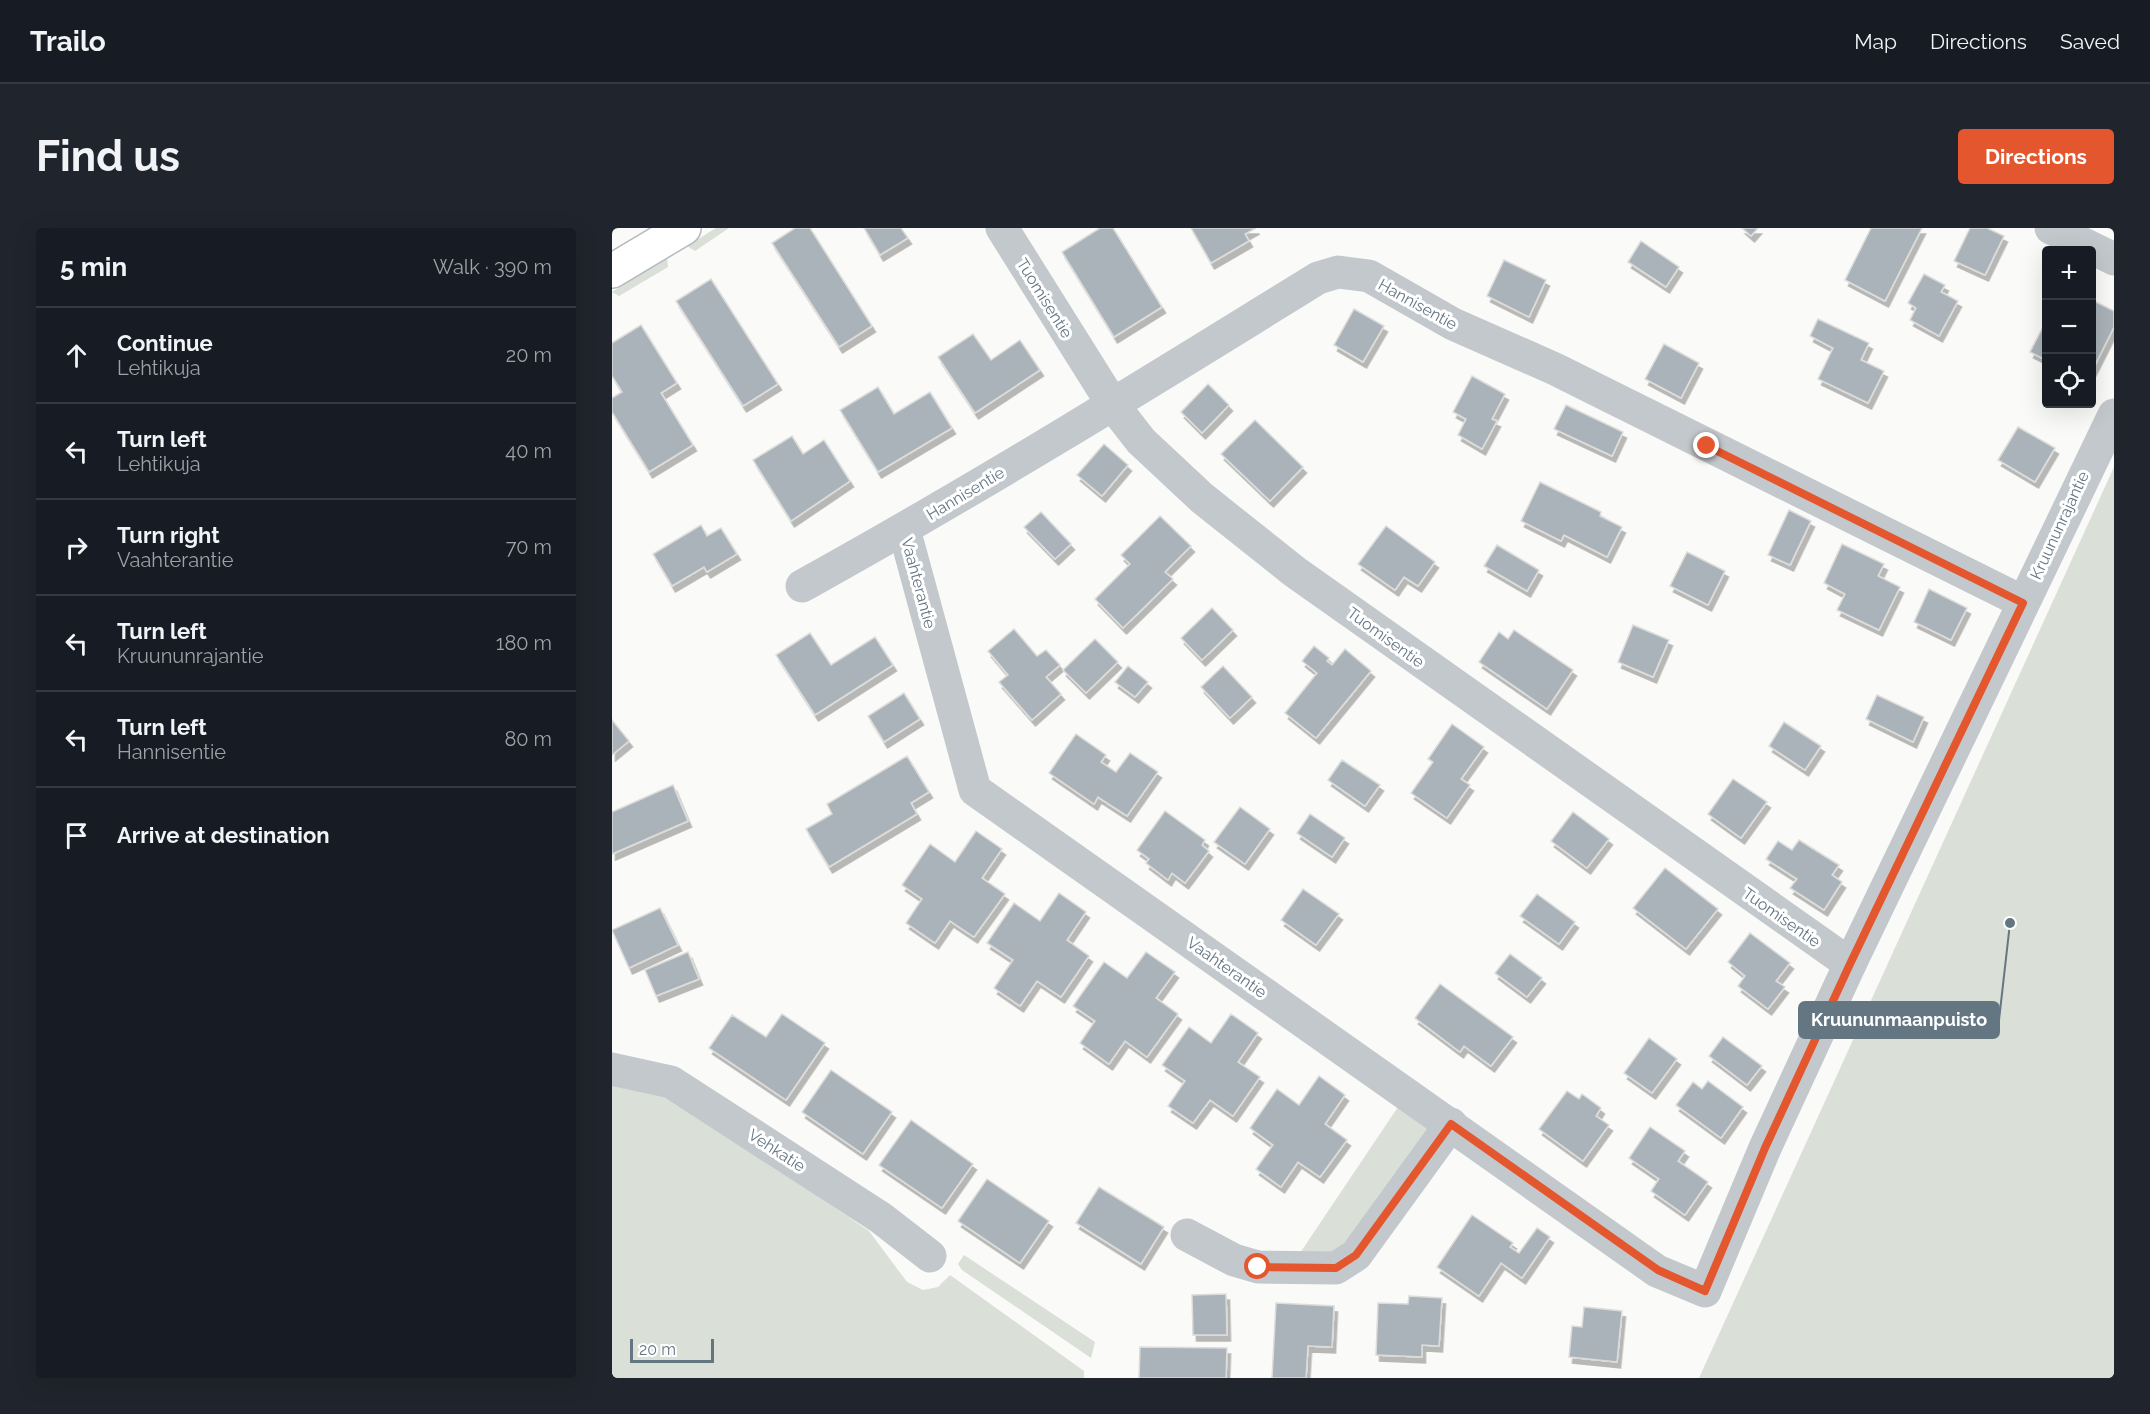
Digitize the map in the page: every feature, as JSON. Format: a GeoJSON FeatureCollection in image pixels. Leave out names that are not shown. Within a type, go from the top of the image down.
{"type":"FeatureCollection","features":[{"type":"Feature","properties":{"kind":"street"},"geometry":{"type":"LineString","coordinates":[[612,271],[684,228]]}},
{"type":"Feature","properties":{"kind":"street","name":"Tuomisentie"},"geometry":{"type":"LineString","coordinates":[[1002,228],[1113,405],[1141,441],[1202,498],[1294,572],[1850,964]]}},
{"type":"Feature","properties":{"kind":"street"},"geometry":{"type":"LineString","coordinates":[[2051,228],[2114,259]]}},
{"type":"Feature","properties":{"kind":"street","name":"Hannisentie"},"geometry":{"type":"LineString","coordinates":[[801,586],[904,529],[1113,405],[1318,278],[1338,272],[1369,276],[1453,324],[1555,369],[2023,603]]}},
{"type":"Feature","properties":{"kind":"street","name":"Kruununrajantie"},"geometry":{"type":"LineString","coordinates":[[1705,1291],[1765,1148],[1850,964],[2114,415]]}},
{"type":"Feature","properties":{"kind":"street","name":"Vaahterantie"},"geometry":{"type":"LineString","coordinates":[[904,529],[975,790],[1658,1270],[1705,1291]]}},
{"type":"Feature","properties":{"kind":"street","name":"Vehkatie"},"geometry":{"type":"LineString","coordinates":[[612,1069],[671,1082],[880,1218],[930,1256]]}},
{"type":"Feature","properties":{"kind":"street"},"geometry":{"type":"LineString","coordinates":[[1187,1235],[1234,1260],[1258,1267],[1336,1268],[1356,1255],[1451,1124]]}},
{"type":"Feature","properties":{"kind":"shaded area"},"geometry":{"type":"Polygon","coordinates":[[[716,228],[729,228],[695,251],[687,246],[716,228]]]}},
{"type":"Feature","properties":{"kind":"shaded area"},"geometry":{"type":"Polygon","coordinates":[[[667,257],[668,267],[619,296],[612,292],[667,257]]]}},
{"type":"Feature","properties":{"kind":"shaded area"},"geometry":{"type":"Polygon","coordinates":[[[2114,467],[2114,1378],[1699,1378],[2114,467]]]}},
{"type":"Feature","properties":{"kind":"shaded area"},"geometry":{"type":"Polygon","coordinates":[[[612,1084],[661,1095],[697,1114],[869,1231],[907,1282],[923,1290],[938,1287],[950,1275],[1084,1371],[1084,1378],[612,1378],[612,1084]]]}},
{"type":"Feature","properties":{"kind":"shaded area"},"geometry":{"type":"Polygon","coordinates":[[[1400,1104],[1432,1126],[1359,1229],[1331,1256],[1296,1259],[1400,1104]]]}},
{"type":"Feature","properties":{"kind":"shaded area"},"geometry":{"type":"Polygon","coordinates":[[[964,1255],[1095,1342],[1091,1358],[962,1270],[958,1264],[964,1255]]]}},
{"type":"Feature","properties":{"kind":"building"},"geometry":{"type":"Polygon","coordinates":[[[795,228],[810,228],[872,326],[839,347],[772,243],[795,228]]]}},
{"type":"Feature","properties":{"kind":"building"},"geometry":{"type":"Polygon","coordinates":[[[864,228],[901,228],[908,238],[880,255],[864,228]]]}},
{"type":"Feature","properties":{"kind":"building"},"geometry":{"type":"Polygon","coordinates":[[[1100,228],[1113,228],[1162,307],[1114,337],[1062,252],[1100,228]]]}},
{"type":"Feature","properties":{"kind":"building"},"geometry":{"type":"Polygon","coordinates":[[[1191,228],[1256,228],[1245,234],[1249,241],[1211,263],[1191,228]]]}},
{"type":"Feature","properties":{"kind":"building"},"geometry":{"type":"Polygon","coordinates":[[[1742,228],[1758,228],[1751,236],[1742,228]]]}},
{"type":"Feature","properties":{"kind":"building"},"geometry":{"type":"Polygon","coordinates":[[[1871,228],[1922,228],[1885,301],[1845,280],[1871,228]]]}},
{"type":"Feature","properties":{"kind":"building"},"geometry":{"type":"Polygon","coordinates":[[[1970,228],[1987,228],[2004,236],[1985,275],[1954,261],[1970,228]]]}},
{"type":"Feature","properties":{"kind":"building"},"geometry":{"type":"Polygon","coordinates":[[[1641,241],[1679,267],[1666,287],[1628,262],[1641,241]]]}},
{"type":"Feature","properties":{"kind":"building"},"geometry":{"type":"Polygon","coordinates":[[[1504,260],[1546,280],[1529,317],[1487,296],[1504,260]]]}},
{"type":"Feature","properties":{"kind":"building"},"geometry":{"type":"Polygon","coordinates":[[[1924,274],[1945,285],[1941,292],[1958,301],[1939,336],[1910,320],[1916,308],[1908,303],[1924,274]]]}},
{"type":"Feature","properties":{"kind":"building"},"geometry":{"type":"Polygon","coordinates":[[[711,279],[778,384],[743,406],[676,301],[711,279]]]}},
{"type":"Feature","properties":{"kind":"building"},"geometry":{"type":"Polygon","coordinates":[[[2096,302],[2114,311],[2114,327],[2096,363],[2096,302]]]}},
{"type":"Feature","properties":{"kind":"building"},"geometry":{"type":"Polygon","coordinates":[[[1354,309],[1384,326],[1363,362],[1334,345],[1354,309]]]}},
{"type":"Feature","properties":{"kind":"building"},"geometry":{"type":"Polygon","coordinates":[[[1818,319],[1869,343],[1861,360],[1884,371],[1868,403],[1818,379],[1833,348],[1810,336],[1818,319]]]}},
{"type":"Feature","properties":{"kind":"building"},"geometry":{"type":"Polygon","coordinates":[[[641,325],[677,383],[661,393],[693,445],[649,472],[612,412],[612,398],[622,392],[612,376],[612,343],[641,325]]]}},
{"type":"Feature","properties":{"kind":"building"},"geometry":{"type":"Polygon","coordinates":[[[2042,329],[2042,358],[2030,352],[2042,329]]]}},
{"type":"Feature","properties":{"kind":"building"},"geometry":{"type":"Polygon","coordinates":[[[973,334],[991,360],[1020,340],[1040,370],[975,413],[938,357],[973,334]]]}},
{"type":"Feature","properties":{"kind":"building"},"geometry":{"type":"Polygon","coordinates":[[[1664,344],[1699,363],[1681,398],[1645,379],[1664,344]]]}},
{"type":"Feature","properties":{"kind":"building"},"geometry":{"type":"Polygon","coordinates":[[[1472,376],[1505,394],[1492,419],[1497,421],[1482,449],[1458,435],[1466,419],[1453,412],[1472,376]]]}},
{"type":"Feature","properties":{"kind":"building"},"geometry":{"type":"Polygon","coordinates":[[[1208,384],[1229,405],[1202,433],[1181,412],[1208,384]]]}},
{"type":"Feature","properties":{"kind":"building"},"geometry":{"type":"Polygon","coordinates":[[[878,387],[894,414],[930,392],[952,428],[878,472],[840,410],[878,387]]]}},
{"type":"Feature","properties":{"kind":"building"},"geometry":{"type":"Polygon","coordinates":[[[1566,405],[1623,432],[1612,456],[1554,429],[1566,405]]]}},
{"type":"Feature","properties":{"kind":"building"},"geometry":{"type":"Polygon","coordinates":[[[1255,420],[1303,467],[1270,501],[1221,454],[1255,420]]]}},
{"type":"Feature","properties":{"kind":"building"},"geometry":{"type":"Polygon","coordinates":[[[2018,427],[2055,448],[2035,482],[1998,460],[2018,427]]]}},
{"type":"Feature","properties":{"kind":"building"},"geometry":{"type":"Polygon","coordinates":[[[792,436],[803,454],[824,440],[850,481],[791,521],[753,460],[792,436]]]}},
{"type":"Feature","properties":{"kind":"building"},"geometry":{"type":"Polygon","coordinates":[[[1104,444],[1128,465],[1102,496],[1077,475],[1104,444]]]}},
{"type":"Feature","properties":{"kind":"building"},"geometry":{"type":"Polygon","coordinates":[[[1540,482],[1601,512],[1600,516],[1622,527],[1607,557],[1564,535],[1561,541],[1521,521],[1540,482]]]}},
{"type":"Feature","properties":{"kind":"building"},"geometry":{"type":"Polygon","coordinates":[[[1789,510],[1811,521],[1790,565],[1768,555],[1789,510]]]}},
{"type":"Feature","properties":{"kind":"building"},"geometry":{"type":"Polygon","coordinates":[[[1041,512],[1071,544],[1055,559],[1024,527],[1041,512]]]}},
{"type":"Feature","properties":{"kind":"building"},"geometry":{"type":"Polygon","coordinates":[[[1160,516],[1191,546],[1165,572],[1173,579],[1123,628],[1095,599],[1130,564],[1121,555],[1160,516]]]}},
{"type":"Feature","properties":{"kind":"building"},"geometry":{"type":"Polygon","coordinates":[[[701,525],[707,536],[721,528],[737,554],[707,572],[704,567],[672,586],[653,554],[701,525]]]}},
{"type":"Feature","properties":{"kind":"building"},"geometry":{"type":"Polygon","coordinates":[[[1386,526],[1435,562],[1418,586],[1404,577],[1395,590],[1358,564],[1386,526]]]}},
{"type":"Feature","properties":{"kind":"building"},"geometry":{"type":"Polygon","coordinates":[[[1842,544],[1884,564],[1878,576],[1900,587],[1879,630],[1837,610],[1845,594],[1824,583],[1842,544]]]}},
{"type":"Feature","properties":{"kind":"building"},"geometry":{"type":"Polygon","coordinates":[[[1497,545],[1539,570],[1527,591],[1484,566],[1497,545]]]}},
{"type":"Feature","properties":{"kind":"building"},"geometry":{"type":"Polygon","coordinates":[[[1687,552],[1725,571],[1708,605],[1670,586],[1687,552]]]}},
{"type":"Feature","properties":{"kind":"building"},"geometry":{"type":"Polygon","coordinates":[[[1929,589],[1967,608],[1951,640],[1914,622],[1929,589]]]}},
{"type":"Feature","properties":{"kind":"building"},"geometry":{"type":"Polygon","coordinates":[[[1212,608],[1233,630],[1202,660],[1181,638],[1212,608]]]}},
{"type":"Feature","properties":{"kind":"building"},"geometry":{"type":"Polygon","coordinates":[[[1633,625],[1669,640],[1653,677],[1618,662],[1633,625]]]}},
{"type":"Feature","properties":{"kind":"building"},"geometry":{"type":"Polygon","coordinates":[[[1014,629],[1037,656],[1046,650],[1060,665],[1046,677],[1061,694],[1032,720],[999,682],[1008,675],[988,651],[1014,629]]]}},
{"type":"Feature","properties":{"kind":"building"},"geometry":{"type":"Polygon","coordinates":[[[1514,630],[1573,670],[1547,709],[1479,662],[1499,632],[1508,639],[1514,630]]]}},
{"type":"Feature","properties":{"kind":"building"},"geometry":{"type":"Polygon","coordinates":[[[810,633],[831,665],[875,637],[893,665],[815,715],[776,655],[810,633]]]}},
{"type":"Feature","properties":{"kind":"building"},"geometry":{"type":"Polygon","coordinates":[[[1095,639],[1118,662],[1086,693],[1063,670],[1095,639]]]}},
{"type":"Feature","properties":{"kind":"building"},"geometry":{"type":"Polygon","coordinates":[[[1314,646],[1329,658],[1327,661],[1332,665],[1345,649],[1371,671],[1316,738],[1285,713],[1317,673],[1302,661],[1314,646]]]}},
{"type":"Feature","properties":{"kind":"building"},"geometry":{"type":"Polygon","coordinates":[[[1128,666],[1148,682],[1135,697],[1115,682],[1128,666]]]}},
{"type":"Feature","properties":{"kind":"building"},"geometry":{"type":"Polygon","coordinates":[[[1223,666],[1252,697],[1230,718],[1201,687],[1223,666]]]}},
{"type":"Feature","properties":{"kind":"building"},"geometry":{"type":"Polygon","coordinates":[[[904,693],[920,719],[884,742],[868,716],[904,693]]]}},
{"type":"Feature","properties":{"kind":"building"},"geometry":{"type":"Polygon","coordinates":[[[1877,695],[1924,717],[1913,742],[1866,719],[1877,695]]]}},
{"type":"Feature","properties":{"kind":"building"},"geometry":{"type":"Polygon","coordinates":[[[612,720],[629,741],[612,755],[612,720]]]}},
{"type":"Feature","properties":{"kind":"building"},"geometry":{"type":"Polygon","coordinates":[[[1784,722],[1821,746],[1805,770],[1769,746],[1784,722]]]}},
{"type":"Feature","properties":{"kind":"building"},"geometry":{"type":"Polygon","coordinates":[[[1452,724],[1484,747],[1461,779],[1470,785],[1447,818],[1411,793],[1433,762],[1428,759],[1452,724]]]}},
{"type":"Feature","properties":{"kind":"building"},"geometry":{"type":"Polygon","coordinates":[[[1076,734],[1106,755],[1101,762],[1116,772],[1130,753],[1158,772],[1127,816],[1098,797],[1094,804],[1049,773],[1076,734]]]}},
{"type":"Feature","properties":{"kind":"building"},"geometry":{"type":"Polygon","coordinates":[[[907,756],[929,792],[911,803],[917,814],[829,867],[806,829],[832,814],[827,804],[907,756]]]}},
{"type":"Feature","properties":{"kind":"building"},"geometry":{"type":"Polygon","coordinates":[[[1342,760],[1380,785],[1365,806],[1328,780],[1342,760]]]}},
{"type":"Feature","properties":{"kind":"building"},"geometry":{"type":"Polygon","coordinates":[[[1733,779],[1767,802],[1741,838],[1708,814],[1733,779]]]}},
{"type":"Feature","properties":{"kind":"building"},"geometry":{"type":"Polygon","coordinates":[[[673,785],[688,821],[612,854],[612,812],[673,785]]]}},
{"type":"Feature","properties":{"kind":"building"},"geometry":{"type":"Polygon","coordinates":[[[1240,807],[1270,829],[1245,864],[1214,842],[1240,807]]]}},
{"type":"Feature","properties":{"kind":"building"},"geometry":{"type":"Polygon","coordinates":[[[1165,811],[1205,840],[1202,845],[1209,851],[1185,883],[1172,873],[1168,880],[1146,863],[1149,859],[1137,850],[1165,811]]]}},
{"type":"Feature","properties":{"kind":"building"},"geometry":{"type":"Polygon","coordinates":[[[1573,812],[1609,839],[1587,868],[1551,841],[1573,812]]]}},
{"type":"Feature","properties":{"kind":"building"},"geometry":{"type":"Polygon","coordinates":[[[1310,814],[1345,838],[1332,857],[1297,833],[1310,814]]]}},
{"type":"Feature","properties":{"kind":"building"},"geometry":{"type":"Polygon","coordinates":[[[976,831],[1002,849],[982,878],[1005,894],[974,937],[950,921],[935,943],[906,923],[922,899],[902,885],[930,844],[955,862],[976,831]]]}},
{"type":"Feature","properties":{"kind":"building"},"geometry":{"type":"Polygon","coordinates":[[[1799,840],[1839,865],[1832,875],[1842,882],[1824,910],[1790,888],[1797,879],[1766,859],[1778,841],[1792,850],[1799,840]]]}},
{"type":"Feature","properties":{"kind":"building"},"geometry":{"type":"Polygon","coordinates":[[[1665,868],[1718,909],[1686,949],[1633,908],[1665,868]]]}},
{"type":"Feature","properties":{"kind":"building"},"geometry":{"type":"Polygon","coordinates":[[[1303,889],[1339,914],[1316,945],[1281,920],[1303,889]]]}},
{"type":"Feature","properties":{"kind":"building"},"geometry":{"type":"Polygon","coordinates":[[[1059,893],[1086,912],[1067,940],[1089,956],[1061,997],[1037,981],[1020,1006],[994,988],[1013,960],[987,943],[1014,903],[1040,921],[1059,893]]]}},
{"type":"Feature","properties":{"kind":"building"},"geometry":{"type":"Polygon","coordinates":[[[1537,894],[1575,922],[1559,944],[1520,916],[1537,894]]]}},
{"type":"Feature","properties":{"kind":"building"},"geometry":{"type":"Polygon","coordinates":[[[660,908],[678,945],[629,968],[612,930],[660,908]]]}},
{"type":"Feature","properties":{"kind":"building"},"geometry":{"type":"Polygon","coordinates":[[[1750,933],[1790,963],[1776,981],[1785,987],[1768,1009],[1738,986],[1745,976],[1728,962],[1750,933]]]}},
{"type":"Feature","properties":{"kind":"building"},"geometry":{"type":"Polygon","coordinates":[[[688,952],[699,979],[656,996],[645,970],[688,952]]]}},
{"type":"Feature","properties":{"kind":"building"},"geometry":{"type":"Polygon","coordinates":[[[1146,952],[1175,972],[1156,998],[1178,1014],[1147,1057],[1125,1041],[1109,1064],[1080,1043],[1095,1021],[1073,1006],[1104,962],[1127,978],[1146,952]]]}},
{"type":"Feature","properties":{"kind":"building"},"geometry":{"type":"Polygon","coordinates":[[[1510,954],[1542,978],[1527,997],[1495,973],[1510,954]]]}},
{"type":"Feature","properties":{"kind":"building"},"geometry":{"type":"Polygon","coordinates":[[[1440,984],[1513,1037],[1491,1066],[1464,1046],[1460,1052],[1415,1018],[1440,984]]]}},
{"type":"Feature","properties":{"kind":"building"},"geometry":{"type":"Polygon","coordinates":[[[782,1014],[825,1043],[786,1100],[709,1048],[732,1015],[766,1037],[782,1014]]]}},
{"type":"Feature","properties":{"kind":"building"},"geometry":{"type":"Polygon","coordinates":[[[1231,1014],[1258,1033],[1238,1062],[1260,1077],[1233,1116],[1210,1100],[1193,1123],[1168,1106],[1185,1081],[1162,1065],[1189,1027],[1211,1043],[1231,1014]]]}},
{"type":"Feature","properties":{"kind":"building"},"geometry":{"type":"Polygon","coordinates":[[[1723,1037],[1762,1066],[1747,1085],[1709,1056],[1723,1037]]]}},
{"type":"Feature","properties":{"kind":"building"},"geometry":{"type":"Polygon","coordinates":[[[1649,1038],[1677,1059],[1652,1093],[1624,1073],[1649,1038]]]}},
{"type":"Feature","properties":{"kind":"building"},"geometry":{"type":"Polygon","coordinates":[[[831,1070],[892,1112],[863,1154],[802,1112],[831,1070]]]}},
{"type":"Feature","properties":{"kind":"building"},"geometry":{"type":"Polygon","coordinates":[[[1319,1076],[1345,1095],[1325,1124],[1347,1140],[1320,1177],[1298,1162],[1281,1187],[1256,1169],[1273,1145],[1250,1128],[1277,1089],[1299,1105],[1319,1076]]]}},
{"type":"Feature","properties":{"kind":"building"},"geometry":{"type":"Polygon","coordinates":[[[1708,1081],[1743,1107],[1721,1138],[1676,1105],[1693,1082],[1702,1089],[1708,1081]]]}},
{"type":"Feature","properties":{"kind":"building"},"geometry":{"type":"Polygon","coordinates":[[[1567,1091],[1579,1099],[1582,1094],[1601,1108],[1596,1116],[1609,1125],[1583,1161],[1539,1129],[1567,1091]]]}},
{"type":"Feature","properties":{"kind":"building"},"geometry":{"type":"Polygon","coordinates":[[[911,1120],[973,1164],[942,1208],[879,1165],[911,1120]]]}},
{"type":"Feature","properties":{"kind":"building"},"geometry":{"type":"Polygon","coordinates":[[[1650,1127],[1685,1151],[1678,1161],[1708,1182],[1685,1215],[1651,1191],[1659,1179],[1629,1158],[1650,1127]]]}},
{"type":"Feature","properties":{"kind":"building"},"geometry":{"type":"Polygon","coordinates":[[[987,1179],[1049,1221],[1020,1263],[958,1221],[987,1179]]]}},
{"type":"Feature","properties":{"kind":"building"},"geometry":{"type":"Polygon","coordinates":[[[1099,1187],[1164,1227],[1141,1264],[1076,1223],[1099,1187]]]}},
{"type":"Feature","properties":{"kind":"building"},"geometry":{"type":"Polygon","coordinates":[[[1472,1215],[1513,1243],[1510,1247],[1519,1253],[1537,1228],[1550,1237],[1522,1278],[1501,1263],[1479,1296],[1437,1267],[1472,1215]]]}},
{"type":"Feature","properties":{"kind":"building"},"geometry":{"type":"Polygon","coordinates":[[[1226,1294],[1227,1335],[1193,1335],[1192,1295],[1226,1294]]]}},
{"type":"Feature","properties":{"kind":"building"},"geometry":{"type":"Polygon","coordinates":[[[1409,1296],[1442,1298],[1439,1346],[1422,1345],[1422,1357],[1376,1355],[1378,1303],[1408,1304],[1409,1296]]]}},
{"type":"Feature","properties":{"kind":"building"},"geometry":{"type":"Polygon","coordinates":[[[1276,1303],[1334,1306],[1332,1347],[1308,1346],[1306,1378],[1272,1378],[1276,1303]]]}},
{"type":"Feature","properties":{"kind":"building"},"geometry":{"type":"Polygon","coordinates":[[[1584,1307],[1622,1311],[1617,1362],[1569,1357],[1572,1326],[1582,1327],[1584,1307]]]}},
{"type":"Feature","properties":{"kind":"building"},"geometry":{"type":"Polygon","coordinates":[[[1140,1347],[1227,1348],[1226,1378],[1139,1378],[1140,1347]]]}},
{"type":"Feature","properties":{"kind":"place","name":"Kruununmaanpuisto"},"geometry":{"type":"Point","coordinates":[2010,923]}},
{"type":"Feature","properties":{"kind":"route"},"geometry":{"type":"LineString","coordinates":[[1258,1267],[1336,1268],[1356,1255],[1451,1124],[1658,1270],[1705,1291],[1765,1148],[1850,964],[2023,603],[1707,446]]}}]}
